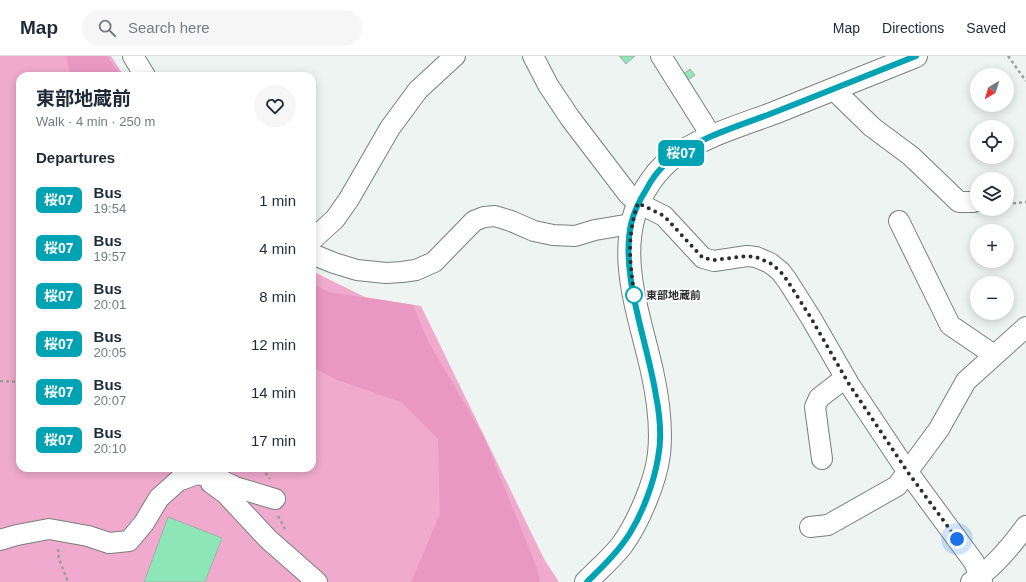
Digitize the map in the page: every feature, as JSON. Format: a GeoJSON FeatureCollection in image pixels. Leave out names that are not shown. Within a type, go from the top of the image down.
{"type":"FeatureCollection","features":[{"type":"Feature","properties":{"kind":"main road"},"geometry":{"type":"LineString","coordinates":[[586,582],[631,532],[651,485],[658,457],[660,436],[659,411],[652,372],[635,300],[629,261],[631,224],[638,203],[652,179],[672,158],[712,137],[834,90],[916,56]]}},
{"type":"Feature","properties":{"kind":"street"},"geometry":{"type":"LineString","coordinates":[[133,56],[143,72]]}},
{"type":"Feature","properties":{"kind":"street"},"geometry":{"type":"LineString","coordinates":[[316,236],[335,219],[349,199],[399,114],[418,90],[454,56]]}},
{"type":"Feature","properties":{"kind":"street"},"geometry":{"type":"LineString","coordinates":[[532,56],[548,85],[570,118],[628,194],[638,203],[664,216],[703,258],[714,260],[747,256],[756,257],[770,263],[787,280],[811,318],[845,378],[907,471],[974,562],[978,580]]}},
{"type":"Feature","properties":{"kind":"street"},"geometry":{"type":"LineString","coordinates":[[661,56],[712,137]]}},
{"type":"Feature","properties":{"kind":"street"},"geometry":{"type":"LineString","coordinates":[[834,90],[872,127],[911,156],[959,202],[970,202]]}},
{"type":"Feature","properties":{"kind":"street"},"geometry":{"type":"LineString","coordinates":[[316,256],[357,270],[386,273],[402,272],[416,270],[434,262],[474,221],[484,217],[495,216],[534,231],[560,236],[575,236],[595,230],[631,224]]}},
{"type":"Feature","properties":{"kind":"street"},"geometry":{"type":"LineString","coordinates":[[899,221],[950,325],[994,355]]}},
{"type":"Feature","properties":{"kind":"street"},"geometry":{"type":"LineString","coordinates":[[810,527],[828,525],[897,486],[939,429],[966,381],[1026,327]]}},
{"type":"Feature","properties":{"kind":"street"},"geometry":{"type":"LineString","coordinates":[[822,459],[815,407],[819,398],[845,378]]}},
{"type":"Feature","properties":{"kind":"street"},"geometry":{"type":"LineString","coordinates":[[0,540],[49,529],[88,536],[109,543],[129,541],[144,523],[159,498],[178,481],[197,474],[219,479],[235,486],[275,499]]}},
{"type":"Feature","properties":{"kind":"street"},"geometry":{"type":"LineString","coordinates":[[200,475],[226,494],[268,539],[317,582]]}},
{"type":"Feature","properties":{"kind":"street"},"geometry":{"type":"LineString","coordinates":[[978,580],[1001,556],[1026,526]]}},
{"type":"Feature","properties":{"kind":"path"},"geometry":{"type":"LineString","coordinates":[[1008,56],[1026,80]]}},
{"type":"Feature","properties":{"kind":"path"},"geometry":{"type":"LineString","coordinates":[[1014,203],[1026,202]]}},
{"type":"Feature","properties":{"kind":"path"},"geometry":{"type":"LineString","coordinates":[[0,381],[16,382]]}},
{"type":"Feature","properties":{"kind":"path"},"geometry":{"type":"LineString","coordinates":[[265,472],[275,486],[274,492],[279,518],[286,532]]}},
{"type":"Feature","properties":{"kind":"path"},"geometry":{"type":"LineString","coordinates":[[57,530],[59,560],[68,582]]}},
{"type":"Feature","properties":{"kind":"shaded area"},"geometry":{"type":"Polygon","coordinates":[[[0,56],[111,56],[121,72],[16,72],[16,472],[316,472],[316,273],[365,297],[421,306],[544,559],[559,582],[0,582],[0,56]]]}},
{"type":"Feature","properties":{"kind":"shaded area"},"geometry":{"type":"Polygon","coordinates":[[[66,56],[107,56],[118,72],[70,72],[66,56]]]}},
{"type":"Feature","properties":{"kind":"shaded area"},"geometry":{"type":"Polygon","coordinates":[[[316,285],[329,292],[413,305],[428,341],[484,437],[537,568],[540,582],[411,582],[440,514],[438,439],[401,402],[337,380],[316,369],[316,285]]]}},
{"type":"Feature","properties":{"kind":"building"},"geometry":{"type":"Polygon","coordinates":[[[619,56],[635,56],[626,64],[619,56]]]}},
{"type":"Feature","properties":{"kind":"building"},"geometry":{"type":"Polygon","coordinates":[[[690,69],[695,75],[688,80],[683,74],[690,69]]]}},
{"type":"Feature","properties":{"kind":"building"},"geometry":{"type":"Polygon","coordinates":[[[168,517],[222,538],[205,582],[144,582],[168,517]]]}},
{"type":"Feature","properties":{"kind":"bus line","name":"桜07"},"geometry":{"type":"LineString","coordinates":[[587,582],[631,532],[651,485],[658,457],[660,436],[659,411],[652,372],[635,300],[629,261],[629,240],[634,213],[652,179],[672,158],[707,139],[834,90],[916,56]]}},
{"type":"Feature","properties":{"kind":"place","name":"東部地蔵前"},"geometry":{"type":"Point","coordinates":[634,295]}},
{"type":"Feature","properties":{"kind":"route"},"geometry":{"type":"LineString","coordinates":[[634,295],[635,300],[629,261],[629,240],[631,224],[638,203],[664,216],[703,258],[714,260],[747,256],[756,257],[770,263],[780,271],[787,280],[849,384],[907,471],[957,539]]}}]}
